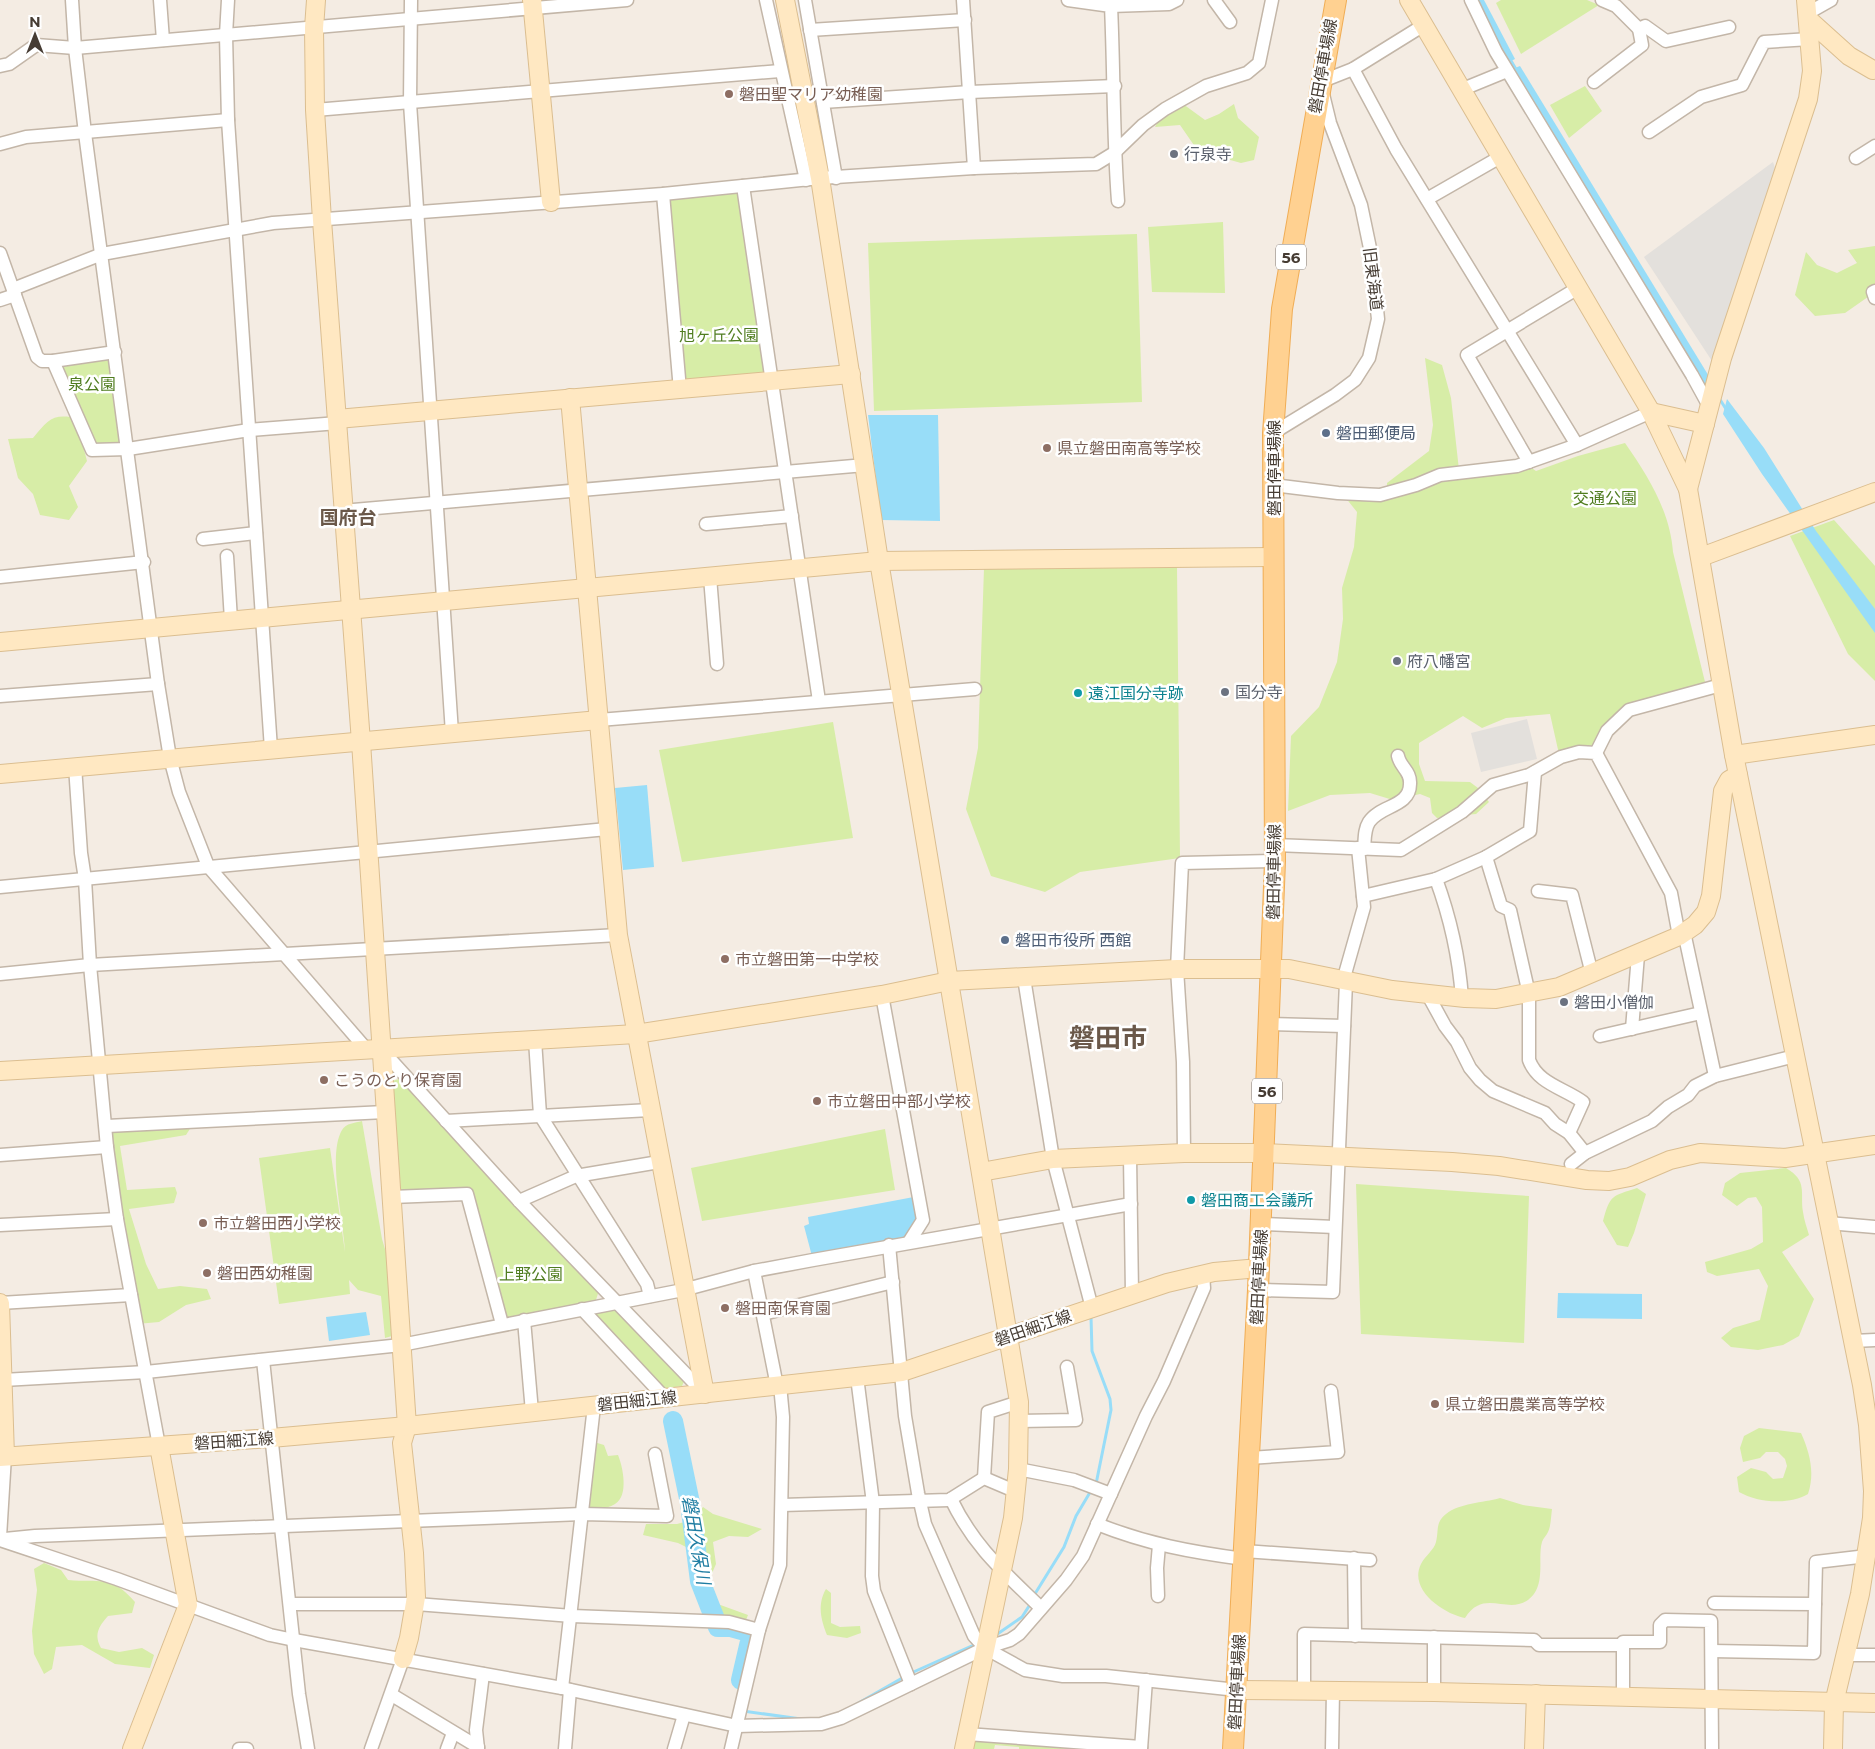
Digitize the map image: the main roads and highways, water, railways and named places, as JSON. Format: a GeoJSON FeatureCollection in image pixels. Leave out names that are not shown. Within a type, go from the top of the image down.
{"type":"FeatureCollection","features":[{"type":"Feature","properties":{"kind":"main road","name":"磐田停車場線"},"geometry":{"type":"LineString","coordinates":[[1233,1749],[1265,1153],[1275,853],[1273,433],[1282,309],[1320,82],[1336,0]]}},
{"type":"Feature","properties":{"kind":"water"},"geometry":{"type":"Polygon","coordinates":[[[1471,0],[1484,0],[1515,59],[1503,65],[1471,0]]]}},
{"type":"Feature","properties":{"kind":"water"},"geometry":{"type":"Polygon","coordinates":[[[1520,66],[1710,378],[1706,390],[1510,70],[1520,66]]]}},
{"type":"Feature","properties":{"kind":"water"},"geometry":{"type":"Polygon","coordinates":[[[1727,399],[1764,448],[1816,531],[1875,609],[1875,633],[1762,474],[1723,414],[1727,399]]]}},
{"type":"Feature","properties":{"kind":"water"},"geometry":{"type":"Polygon","coordinates":[[[868,415],[938,415],[940,521],[881,520],[868,415]]]}},
{"type":"Feature","properties":{"kind":"water"},"geometry":{"type":"Polygon","coordinates":[[[647,785],[654,867],[623,870],[615,788],[647,785]]]}},
{"type":"Feature","properties":{"kind":"water"},"geometry":{"type":"Polygon","coordinates":[[[919,1196],[922,1217],[912,1237],[813,1260],[804,1226],[809,1224],[808,1217],[919,1196]]]}},
{"type":"Feature","properties":{"kind":"water"},"geometry":{"type":"Polygon","coordinates":[[[1558,1293],[1642,1294],[1642,1319],[1557,1318],[1558,1293]]]}},
{"type":"Feature","properties":{"kind":"water"},"geometry":{"type":"Polygon","coordinates":[[[366,1312],[370,1335],[329,1341],[326,1317],[366,1312]]]}},
{"type":"Feature","properties":{"kind":"waterway"},"geometry":{"type":"LineString","coordinates":[[1510,59],[1517,71]]}},
{"type":"Feature","properties":{"kind":"waterway"},"geometry":{"type":"LineString","coordinates":[[1719,398],[1726,409]]}},
{"type":"Feature","properties":{"kind":"waterway"},"geometry":{"type":"LineString","coordinates":[[1091,1317],[1092,1351],[1110,1399],[1111,1410],[1096,1484]]}},
{"type":"Feature","properties":{"kind":"waterway","name":"磐田久保川"},"geometry":{"type":"LineString","coordinates":[[673,1421],[690,1503],[700,1581],[718,1627],[731,1627],[749,1632],[751,1637],[741,1680]]}},
{"type":"Feature","properties":{"kind":"waterway"},"geometry":{"type":"LineString","coordinates":[[1033,1597],[1064,1547],[1076,1516],[1092,1489]]}},
{"type":"Feature","properties":{"kind":"waterway"},"geometry":{"type":"LineString","coordinates":[[996,1635],[1022,1617],[1031,1603]]}},
{"type":"Feature","properties":{"kind":"waterway"},"geometry":{"type":"LineString","coordinates":[[909,1674],[976,1644]]}},
{"type":"Feature","properties":{"kind":"waterway"},"geometry":{"type":"LineString","coordinates":[[855,1705],[904,1677]]}},
{"type":"Feature","properties":{"kind":"waterway"},"geometry":{"type":"LineString","coordinates":[[743,1711],[801,1719]]}},
{"type":"Feature","properties":{"kind":"place","name":"磐田聖マリア幼稚園"},"geometry":{"type":"Point","coordinates":[729,94]}},
{"type":"Feature","properties":{"kind":"place","name":"行泉寺"},"geometry":{"type":"Point","coordinates":[1174,154]}},
{"type":"Feature","properties":{"kind":"place","name":"磐田郵便局"},"geometry":{"type":"Point","coordinates":[1326,433]}},
{"type":"Feature","properties":{"kind":"place","name":"県立磐田南高等学校"},"geometry":{"type":"Point","coordinates":[1047,448]}},
{"type":"Feature","properties":{"kind":"place","name":"府八幡宮"},"geometry":{"type":"Point","coordinates":[1397,661]}},
{"type":"Feature","properties":{"kind":"place","name":"国分寺"},"geometry":{"type":"Point","coordinates":[1225,692]}},
{"type":"Feature","properties":{"kind":"place","name":"遠江国分寺跡"},"geometry":{"type":"Point","coordinates":[1078,693]}},
{"type":"Feature","properties":{"kind":"place","name":"磐田市役所 西館"},"geometry":{"type":"Point","coordinates":[1005,940]}},
{"type":"Feature","properties":{"kind":"place","name":"市立磐田第一中学校"},"geometry":{"type":"Point","coordinates":[725,959]}},
{"type":"Feature","properties":{"kind":"place","name":"磐田小僧伽"},"geometry":{"type":"Point","coordinates":[1564,1002]}},
{"type":"Feature","properties":{"kind":"place","name":"こうのとり保育園"},"geometry":{"type":"Point","coordinates":[324,1080]}},
{"type":"Feature","properties":{"kind":"place","name":"市立磐田中部小学校"},"geometry":{"type":"Point","coordinates":[817,1101]}},
{"type":"Feature","properties":{"kind":"place","name":"磐田商工会議所"},"geometry":{"type":"Point","coordinates":[1191,1200]}},
{"type":"Feature","properties":{"kind":"place","name":"市立磐田西小学校"},"geometry":{"type":"Point","coordinates":[203,1223]}},
{"type":"Feature","properties":{"kind":"place","name":"磐田西幼稚園"},"geometry":{"type":"Point","coordinates":[207,1273]}},
{"type":"Feature","properties":{"kind":"place","name":"磐田南保育園"},"geometry":{"type":"Point","coordinates":[725,1308]}},
{"type":"Feature","properties":{"kind":"place","name":"県立磐田農業高等学校"},"geometry":{"type":"Point","coordinates":[1435,1404]}},
{"type":"Feature","properties":{"kind":"district","name":"国府台"},"geometry":{"type":"Point","coordinates":[348,517]}},
{"type":"Feature","properties":{"kind":"district","name":"磐田市"},"geometry":{"type":"Point","coordinates":[1108,1038]}},
{"type":"Feature","properties":{"kind":"park label","name":"旭ヶ丘公園"},"geometry":{"type":"Point","coordinates":[719,335]}},
{"type":"Feature","properties":{"kind":"park label","name":"泉公園"},"geometry":{"type":"Point","coordinates":[92,384]}},
{"type":"Feature","properties":{"kind":"park label","name":"交通公園"},"geometry":{"type":"Point","coordinates":[1605,498]}},
{"type":"Feature","properties":{"kind":"park label","name":"上野公園"},"geometry":{"type":"Point","coordinates":[531,1274]}}]}
